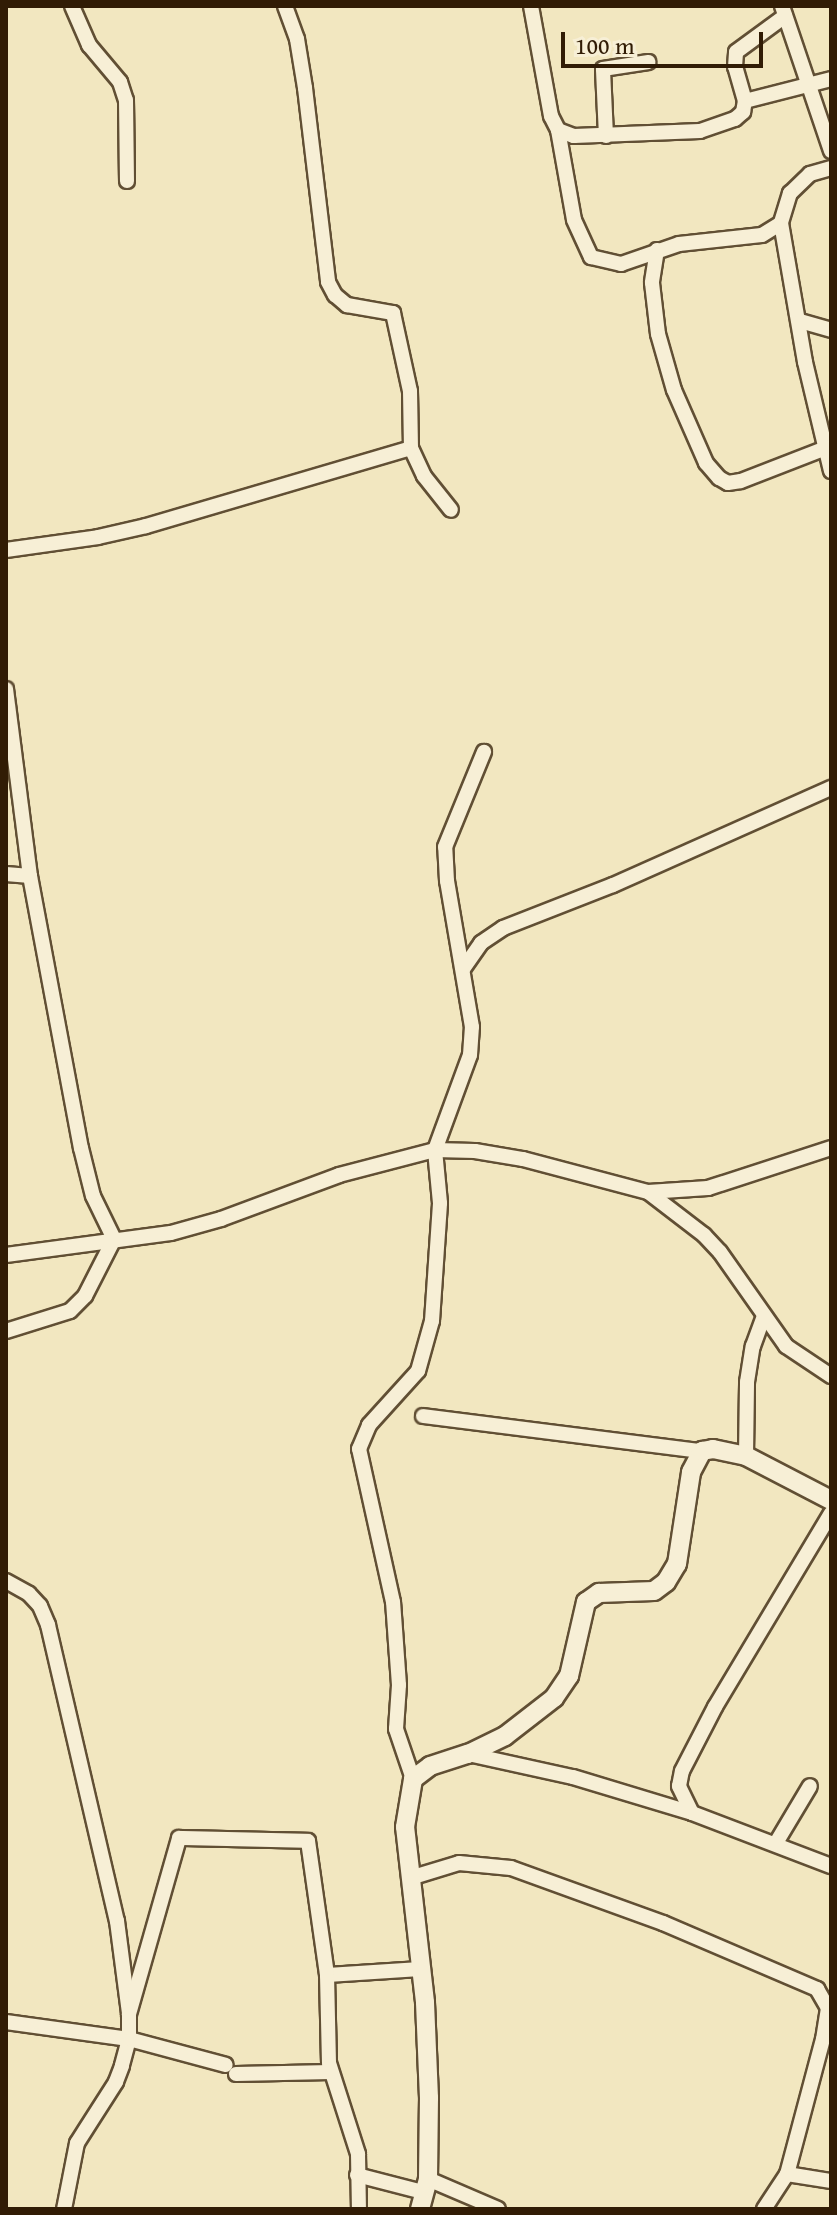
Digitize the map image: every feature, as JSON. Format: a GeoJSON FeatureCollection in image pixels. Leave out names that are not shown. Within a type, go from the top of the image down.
{"type":"FeatureCollection","features":[{"type":"Feature","properties":{"kind":"street"},"geometry":{"type":"LineString","coordinates":[[72,6],[83,35],[120,82],[126,100],[127,181]]}},
{"type":"Feature","properties":{"kind":"street"},"geometry":{"type":"LineString","coordinates":[[285,6],[297,39],[305,88],[328,282],[335,295],[347,305],[393,313],[410,391],[411,448],[424,476],[451,510]]}},
{"type":"Feature","properties":{"kind":"street"},"geometry":{"type":"LineString","coordinates":[[531,6],[541,75],[551,116],[558,130],[574,220],[587,253],[616,264],[679,244],[762,235],[781,223]]}},
{"type":"Feature","properties":{"kind":"street"},"geometry":{"type":"LineString","coordinates":[[558,130],[574,136],[700,131],[735,119],[743,112],[745,101],[735,67],[736,52],[783,11],[831,151]]}},
{"type":"Feature","properties":{"kind":"street"},"geometry":{"type":"LineString","coordinates":[[606,136],[603,69],[648,62]]}},
{"type":"Feature","properties":{"kind":"street"},"geometry":{"type":"LineString","coordinates":[[745,101],[831,79]]}},
{"type":"Feature","properties":{"kind":"street"},"geometry":{"type":"LineString","coordinates":[[831,168],[810,174],[790,193],[781,223],[805,362],[831,471]]}},
{"type":"Feature","properties":{"kind":"street"},"geometry":{"type":"LineString","coordinates":[[762,235],[785,247]]}},
{"type":"Feature","properties":{"kind":"street"},"geometry":{"type":"LineString","coordinates":[[657,250],[652,283],[658,334],[674,390],[706,463],[728,483],[741,481],[826,448]]}},
{"type":"Feature","properties":{"kind":"street"},"geometry":{"type":"LineString","coordinates":[[800,321],[831,330]]}},
{"type":"Feature","properties":{"kind":"street"},"geometry":{"type":"LineString","coordinates":[[6,550],[98,537],[146,526],[411,448]]}},
{"type":"Feature","properties":{"kind":"street"},"geometry":{"type":"LineString","coordinates":[[6,689],[30,876],[81,1148],[93,1196],[114,1239]]}},
{"type":"Feature","properties":{"kind":"street"},"geometry":{"type":"LineString","coordinates":[[424,2193],[427,2029],[405,1827],[413,1779],[396,1729],[399,1685],[393,1602],[359,1449],[369,1425],[418,1371],[432,1321],[438,1235],[435,1150],[470,1055],[472,1027],[447,881],[445,847],[484,752]]}},
{"type":"Feature","properties":{"kind":"street"},"geometry":{"type":"LineString","coordinates":[[463,969],[481,943],[503,928],[613,885],[831,788]]}},
{"type":"Feature","properties":{"kind":"street"},"geometry":{"type":"LineString","coordinates":[[6,874],[30,876]]}},
{"type":"Feature","properties":{"kind":"street"},"geometry":{"type":"LineString","coordinates":[[6,1255],[192,1228],[339,1175],[435,1150],[475,1151],[523,1159],[648,1192],[708,1188],[831,1148]]}},
{"type":"Feature","properties":{"kind":"street"},"geometry":{"type":"LineString","coordinates":[[648,1192],[704,1235],[720,1252],[763,1318],[786,1346],[831,1376]]}},
{"type":"Feature","properties":{"kind":"street"},"geometry":{"type":"LineString","coordinates":[[6,1331],[70,1311],[85,1296],[114,1239]]}},
{"type":"Feature","properties":{"kind":"street"},"geometry":{"type":"LineString","coordinates":[[746,1456],[747,1382],[753,1346],[763,1318]]}},
{"type":"Feature","properties":{"kind":"street"},"geometry":{"type":"LineString","coordinates":[[423,1416],[702,1451],[713,1449],[746,1456],[831,1500]]}},
{"type":"Feature","properties":{"kind":"street"},"geometry":{"type":"LineString","coordinates":[[413,1779],[430,1766],[468,1754],[505,1736],[554,1698],[569,1676],[586,1602],[599,1593],[654,1591],[666,1582],[677,1564],[691,1472],[702,1451]]}},
{"type":"Feature","properties":{"kind":"street"},"geometry":{"type":"LineString","coordinates":[[692,1813],[679,1786],[682,1771],[715,1707],[831,1513]]}},
{"type":"Feature","properties":{"kind":"street"},"geometry":{"type":"LineString","coordinates":[[6,1581],[29,1594],[40,1606],[48,1625],[117,1921],[129,2014],[129,2039],[116,2082],[77,2143],[64,2209]]}},
{"type":"Feature","properties":{"kind":"street"},"geometry":{"type":"LineString","coordinates":[[468,1754],[573,1777],[692,1813],[831,1866]]}},
{"type":"Feature","properties":{"kind":"street"},"geometry":{"type":"LineString","coordinates":[[776,1843],[810,1786]]}},
{"type":"Feature","properties":{"kind":"street"},"geometry":{"type":"LineString","coordinates":[[129,2014],[179,1838],[308,1841],[327,1975],[331,2072],[354,2135],[359,2209]]}},
{"type":"Feature","properties":{"kind":"street"},"geometry":{"type":"LineString","coordinates":[[410,1878],[459,1863],[511,1868],[633,1912],[817,1989],[827,2002],[827,2018],[787,2174],[764,2209]]}},
{"type":"Feature","properties":{"kind":"street"},"geometry":{"type":"LineString","coordinates":[[327,1975],[421,1969]]}},
{"type":"Feature","properties":{"kind":"street"},"geometry":{"type":"LineString","coordinates":[[6,2022],[129,2039],[231,2070],[331,2072]]}},
{"type":"Feature","properties":{"kind":"street"},"geometry":{"type":"LineString","coordinates":[[787,2174],[831,2181]]}},
{"type":"Feature","properties":{"kind":"street"},"geometry":{"type":"LineString","coordinates":[[357,2175],[498,2209]]}}]}
